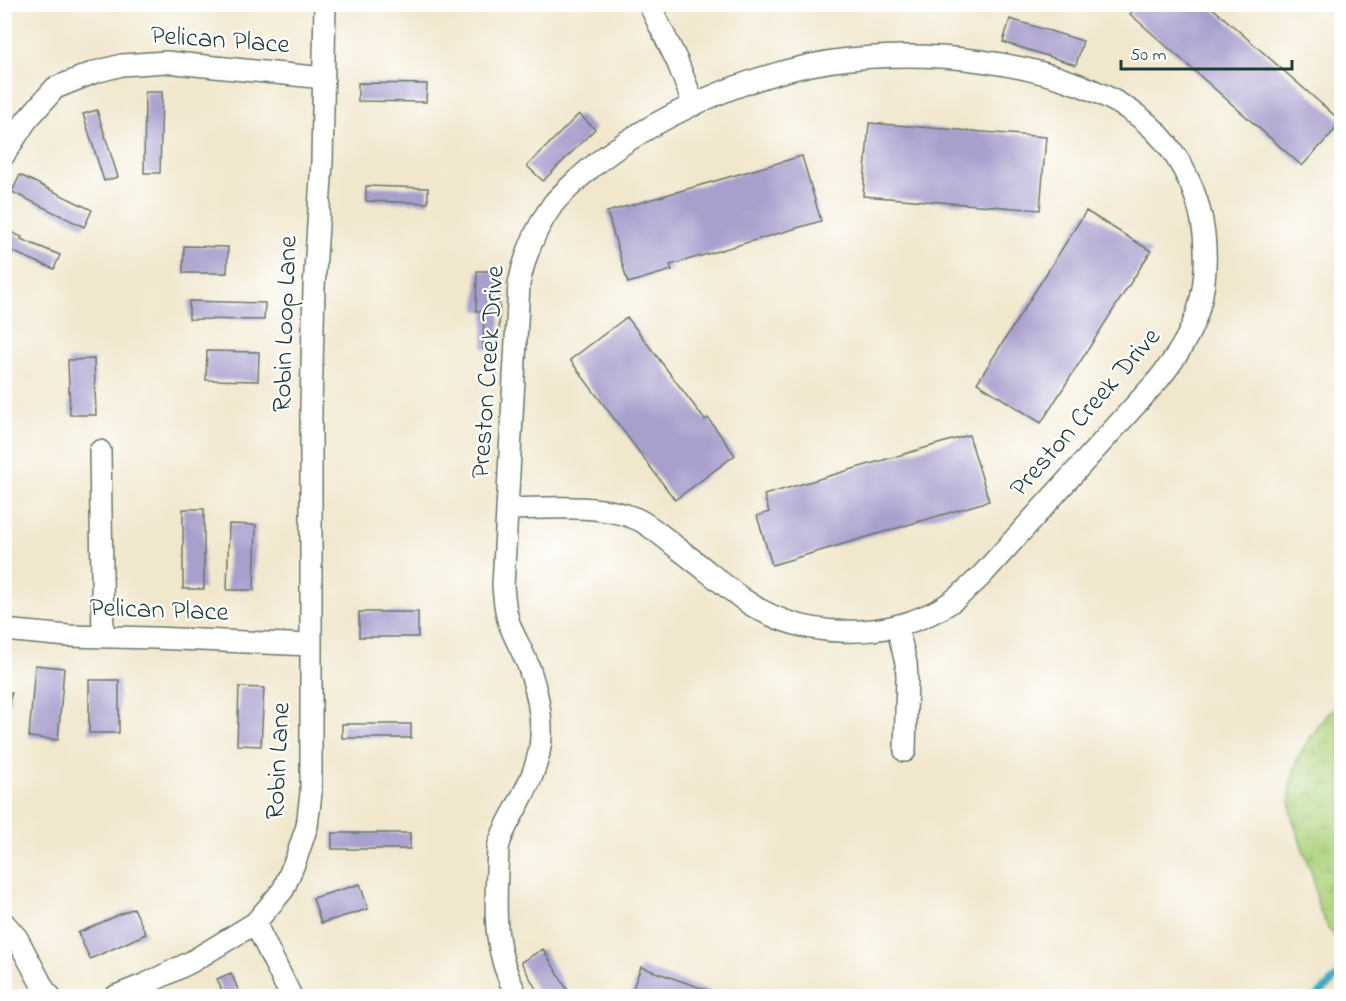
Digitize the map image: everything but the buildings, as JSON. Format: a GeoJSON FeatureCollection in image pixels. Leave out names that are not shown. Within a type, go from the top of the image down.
{"type":"FeatureCollection","features":[{"type":"Feature","properties":{"kind":"street","name":"Robin Loop Lane"},"geometry":{"type":"LineString","coordinates":[[311,645],[311,405],[314,288],[322,162],[326,4]]}},
{"type":"Feature","properties":{"kind":"street"},"geometry":{"type":"LineString","coordinates":[[648,4],[694,105]]}},
{"type":"Feature","properties":{"kind":"street","name":"Preston Creek Drive"},"geometry":{"type":"LineString","coordinates":[[508,509],[581,508],[621,514],[638,520],[656,531],[746,601],[777,617],[815,628],[832,631],[867,631],[897,626],[941,609],[968,589],[982,575],[1181,350],[1199,310],[1203,289],[1202,218],[1198,201],[1189,181],[1177,159],[1160,136],[1144,120],[1102,94],[1046,75],[1000,63],[971,59],[887,57],[834,61],[781,72],[694,105],[636,135],[602,159],[554,203],[530,242],[519,284],[503,586],[508,622],[528,663],[534,682],[538,699],[541,737],[533,774],[500,838],[498,848],[495,914],[498,942],[502,964],[516,996]]}},
{"type":"Feature","properties":{"kind":"street","name":"Pelican Place"},"geometry":{"type":"LineString","coordinates":[[4,155],[27,121],[55,88],[95,72],[122,65],[166,62],[324,78]]}},
{"type":"Feature","properties":{"kind":"street"},"geometry":{"type":"LineString","coordinates":[[100,451],[103,637]]}},
{"type":"Feature","properties":{"kind":"street"},"geometry":{"type":"LineString","coordinates":[[897,626],[907,676],[905,751]]}},
{"type":"Feature","properties":{"kind":"street","name":"Pelican Place"},"geometry":{"type":"LineString","coordinates":[[4,630],[68,636],[311,645]]}},
{"type":"Feature","properties":{"kind":"street","name":"Robin Lane"},"geometry":{"type":"LineString","coordinates":[[116,996],[191,962],[255,923],[283,890],[307,826],[311,793],[311,645]]}},
{"type":"Feature","properties":{"kind":"street"},"geometry":{"type":"LineString","coordinates":[[4,923],[17,938],[45,991],[50,996]]}},
{"type":"Feature","properties":{"kind":"street"},"geometry":{"type":"LineString","coordinates":[[255,923],[291,996]]}},
{"type":"Feature","properties":{"kind":"green space"},"geometry":{"type":"Polygon","coordinates":[[[1341,701],[1341,943],[1329,929],[1319,909],[1312,874],[1291,814],[1290,788],[1297,758],[1321,722],[1341,701]]]}},
{"type":"Feature","properties":{"kind":"waterway"},"geometry":{"type":"LineString","coordinates":[[1317,996],[1342,972]]}}]}
